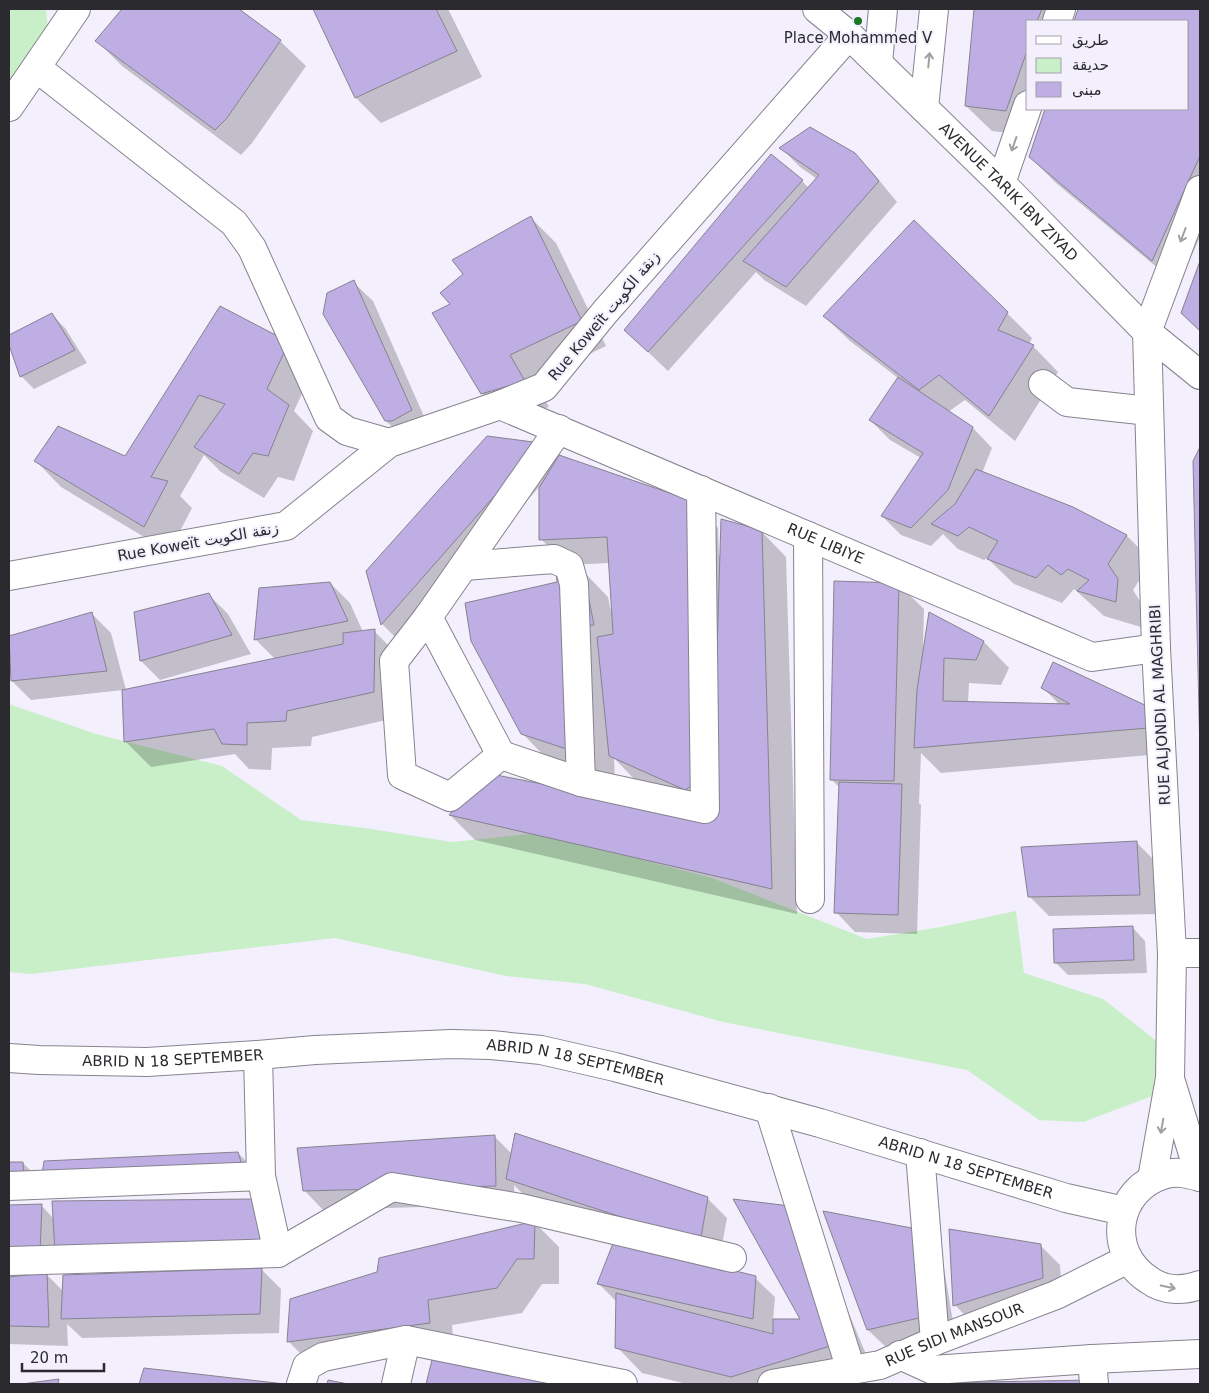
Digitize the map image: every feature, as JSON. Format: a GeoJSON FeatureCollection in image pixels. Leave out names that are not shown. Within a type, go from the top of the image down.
{"type":"FeatureCollection","features":[{"type":"Feature","properties":{"kind":"street"},"geometry":{"type":"LineString","coordinates":[[9,107],[76,9]]}},
{"type":"Feature","properties":{"kind":"street","name":"AVENUE TARIK IBN ZIYAD"},"geometry":{"type":"LineString","coordinates":[[817,9],[849,35],[1001,183],[1147,332],[1200,375]]}},
{"type":"Feature","properties":{"kind":"street"},"geometry":{"type":"LineString","coordinates":[[878,63],[883,9]]}},
{"type":"Feature","properties":{"kind":"street"},"geometry":{"type":"LineString","coordinates":[[924,108],[934,9]]}},
{"type":"Feature","properties":{"kind":"street","name":"Rue Koweït زنقة الكويت"},"geometry":{"type":"LineString","coordinates":[[9,576],[286,526],[389,443],[500,405],[544,387],[605,312],[849,35]]}},
{"type":"Feature","properties":{"kind":"street"},"geometry":{"type":"LineString","coordinates":[[36,68],[234,223],[252,248],[329,418],[347,432],[389,443]]}},
{"type":"Feature","properties":{"kind":"street"},"geometry":{"type":"LineString","coordinates":[[1001,183],[1026,110]]}},
{"type":"Feature","properties":{"kind":"street"},"geometry":{"type":"LineString","coordinates":[[1147,332],[1200,190]]}},
{"type":"Feature","properties":{"kind":"street","name":"RUE ALJONDI AL MAGHRIBI"},"geometry":{"type":"LineString","coordinates":[[1147,332],[1156,648],[1172,953],[1170,1078],[1152,1179]]}},
{"type":"Feature","properties":{"kind":"street"},"geometry":{"type":"LineString","coordinates":[[1043,384],[1067,402],[1149,411]]}},
{"type":"Feature","properties":{"kind":"street","name":"RUE LIBIYE"},"geometry":{"type":"LineString","coordinates":[[500,405],[1092,657],[1156,648]]}},
{"type":"Feature","properties":{"kind":"street"},"geometry":{"type":"LineString","coordinates":[[500,755],[450,797],[402,775],[394,661],[428,617],[559,429]]}},
{"type":"Feature","properties":{"kind":"street"},"geometry":{"type":"LineString","coordinates":[[428,617],[500,755],[581,782],[705,809],[701,490]]}},
{"type":"Feature","properties":{"kind":"street"},"geometry":{"type":"LineString","coordinates":[[808,536],[810,899]]}},
{"type":"Feature","properties":{"kind":"street"},"geometry":{"type":"LineString","coordinates":[[464,566],[554,559],[569,566],[574,584],[581,782]]}},
{"type":"Feature","properties":{"kind":"street"},"geometry":{"type":"LineString","coordinates":[[1172,953],[1200,953]]}},
{"type":"Feature","properties":{"kind":"street","name":"ABRID N 18 SEPTEMBER"},"geometry":{"type":"LineString","coordinates":[[9,1058],[147,1062],[395,1045],[451,1044],[533,1049],[615,1067],[769,1108],[1066,1198],[1124,1211]]}},
{"type":"Feature","properties":{"kind":"street"},"geometry":{"type":"LineString","coordinates":[[258,1055],[261,1176],[278,1253]]}},
{"type":"Feature","properties":{"kind":"street","name":"RUE ALJONDI AL MAGHRIBI"},"geometry":{"type":"LineString","coordinates":[[1170,1078],[1200,1177]]}},
{"type":"Feature","properties":{"kind":"street"},"geometry":{"type":"LineString","coordinates":[[769,1108],[851,1370]]}},
{"type":"Feature","properties":{"kind":"street"},"geometry":{"type":"LineString","coordinates":[[920,1153],[935,1341]]}},
{"type":"Feature","properties":{"kind":"street"},"geometry":{"type":"LineString","coordinates":[[1200,1177],[1184,1173],[1168,1174],[1152,1179],[1139,1188],[1129,1201],[1124,1211],[1121,1230],[1122,1245],[1128,1260],[1139,1274],[1154,1284],[1171,1289],[1190,1289],[1200,1285]]}},
{"type":"Feature","properties":{"kind":"street"},"geometry":{"type":"LineString","coordinates":[[9,1186],[261,1176]]}},
{"type":"Feature","properties":{"kind":"street"},"geometry":{"type":"LineString","coordinates":[[9,1262],[278,1253],[392,1187],[520,1208],[732,1258]]}},
{"type":"Feature","properties":{"kind":"street","name":"RUE SIDI MANSOUR"},"geometry":{"type":"LineString","coordinates":[[772,1384],[851,1370],[886,1368],[935,1341],[1056,1295],[1128,1260]]}},
{"type":"Feature","properties":{"kind":"street"},"geometry":{"type":"LineString","coordinates":[[396,1384],[406,1340]]}},
{"type":"Feature","properties":{"kind":"street"},"geometry":{"type":"LineString","coordinates":[[301,1384],[307,1366],[323,1357],[406,1340],[582,1380],[624,1384]]}},
{"type":"Feature","properties":{"kind":"street"},"geometry":{"type":"LineString","coordinates":[[886,1368],[1093,1372],[1200,1354]]}},
{"type":"Feature","properties":{"kind":"green space"},"geometry":{"type":"Polygon","coordinates":[[[9,9],[46,9],[48,36],[9,86],[9,9]]]}},
{"type":"Feature","properties":{"kind":"green space"},"geometry":{"type":"Polygon","coordinates":[[[9,704],[96,734],[222,766],[301,820],[452,842],[539,833],[712,878],[867,939],[941,927],[1016,911],[1024,973],[1103,999],[1158,1042],[1155,1095],[1083,1122],[1039,1120],[967,1070],[723,1022],[585,984],[506,976],[335,938],[31,974],[9,972],[9,704]]]}},
{"type":"Feature","properties":{"kind":"building"},"geometry":{"type":"Polygon","coordinates":[[[122,9],[239,9],[281,40],[227,118],[215,130],[95,41],[122,9]]]}},
{"type":"Feature","properties":{"kind":"building"},"geometry":{"type":"Polygon","coordinates":[[[313,9],[436,9],[457,51],[355,98],[313,9]]]}},
{"type":"Feature","properties":{"kind":"building"},"geometry":{"type":"Polygon","coordinates":[[[974,9],[1042,9],[1037,20],[1026,20],[1026,54],[1006,111],[965,106],[974,9]]]}},
{"type":"Feature","properties":{"kind":"building"},"geometry":{"type":"Polygon","coordinates":[[[1078,9],[1200,9],[1200,156],[1152,261],[1029,157],[1045,110],[1189,110],[1189,20],[1074,20],[1078,9]]]}},
{"type":"Feature","properties":{"kind":"building"},"geometry":{"type":"Polygon","coordinates":[[[810,127],[855,153],[879,181],[786,287],[743,261],[819,175],[779,148],[810,127]]]}},
{"type":"Feature","properties":{"kind":"building"},"geometry":{"type":"Polygon","coordinates":[[[771,154],[803,180],[648,352],[624,330],[771,154]]]}},
{"type":"Feature","properties":{"kind":"building"},"geometry":{"type":"Polygon","coordinates":[[[531,216],[582,321],[510,355],[525,381],[481,394],[432,313],[450,304],[440,293],[463,274],[452,260],[531,216]]]}},
{"type":"Feature","properties":{"kind":"building"},"geometry":{"type":"Polygon","coordinates":[[[914,220],[1008,312],[998,330],[1034,345],[989,416],[939,375],[919,390],[823,316],[914,220]]]}},
{"type":"Feature","properties":{"kind":"building"},"geometry":{"type":"Polygon","coordinates":[[[1200,261],[1200,331],[1181,313],[1200,261]]]}},
{"type":"Feature","properties":{"kind":"building"},"geometry":{"type":"Polygon","coordinates":[[[354,280],[412,410],[392,421],[385,421],[323,314],[327,293],[354,280]]]}},
{"type":"Feature","properties":{"kind":"building"},"geometry":{"type":"Polygon","coordinates":[[[220,306],[289,342],[267,389],[289,405],[268,456],[253,453],[239,474],[194,447],[225,404],[199,395],[151,477],[168,481],[144,527],[34,461],[58,426],[125,456],[220,306]]]}},
{"type":"Feature","properties":{"kind":"building"},"geometry":{"type":"Polygon","coordinates":[[[52,313],[75,350],[20,377],[9,345],[9,335],[52,313]]]}},
{"type":"Feature","properties":{"kind":"building"},"geometry":{"type":"Polygon","coordinates":[[[898,377],[973,427],[948,490],[911,528],[881,516],[923,453],[869,420],[898,377]]]}},
{"type":"Feature","properties":{"kind":"building"},"geometry":{"type":"Polygon","coordinates":[[[487,436],[541,443],[381,625],[366,571],[487,436]]]}},
{"type":"Feature","properties":{"kind":"building"},"geometry":{"type":"Polygon","coordinates":[[[1200,447],[1200,755],[1193,461],[1200,447]]]}},
{"type":"Feature","properties":{"kind":"building"},"geometry":{"type":"Polygon","coordinates":[[[559,455],[693,501],[697,782],[685,790],[609,756],[597,637],[613,634],[607,537],[539,540],[539,488],[559,455]]]}},
{"type":"Feature","properties":{"kind":"building"},"geometry":{"type":"Polygon","coordinates":[[[976,469],[1073,507],[1127,535],[1108,564],[1118,579],[1116,602],[1077,591],[1089,580],[1068,569],[1061,575],[1048,565],[1036,578],[987,559],[998,541],[969,527],[958,536],[931,524],[955,504],[976,469]]]}},
{"type":"Feature","properties":{"kind":"building"},"geometry":{"type":"Polygon","coordinates":[[[721,519],[762,530],[772,889],[449,815],[486,773],[712,817],[721,519]]]}},
{"type":"Feature","properties":{"kind":"building"},"geometry":{"type":"Polygon","coordinates":[[[556,566],[583,570],[594,625],[580,626],[591,757],[521,734],[471,641],[465,603],[557,582],[556,566]]]}},
{"type":"Feature","properties":{"kind":"building"},"geometry":{"type":"Polygon","coordinates":[[[834,581],[899,583],[894,781],[830,780],[834,581]]]}},
{"type":"Feature","properties":{"kind":"building"},"geometry":{"type":"Polygon","coordinates":[[[330,582],[348,621],[254,640],[259,588],[330,582]]]}},
{"type":"Feature","properties":{"kind":"building"},"geometry":{"type":"Polygon","coordinates":[[[209,593],[232,635],[140,661],[134,612],[209,593]]]}},
{"type":"Feature","properties":{"kind":"building"},"geometry":{"type":"Polygon","coordinates":[[[92,612],[107,671],[11,681],[9,636],[92,612]]]}},
{"type":"Feature","properties":{"kind":"building"},"geometry":{"type":"Polygon","coordinates":[[[929,612],[984,641],[976,660],[944,658],[943,701],[1070,704],[1041,688],[1053,662],[1149,707],[1148,728],[914,748],[917,690],[929,612]]]}},
{"type":"Feature","properties":{"kind":"building"},"geometry":{"type":"Polygon","coordinates":[[[375,629],[374,692],[287,711],[286,721],[247,723],[247,745],[222,744],[214,729],[124,742],[122,690],[343,644],[343,633],[375,629]]]}},
{"type":"Feature","properties":{"kind":"building"},"geometry":{"type":"Polygon","coordinates":[[[839,782],[902,784],[898,915],[834,913],[839,782]]]}},
{"type":"Feature","properties":{"kind":"building"},"geometry":{"type":"Polygon","coordinates":[[[1137,841],[1140,895],[1028,897],[1021,847],[1137,841]]]}},
{"type":"Feature","properties":{"kind":"building"},"geometry":{"type":"Polygon","coordinates":[[[1133,926],[1134,960],[1054,963],[1053,929],[1133,926]]]}},
{"type":"Feature","properties":{"kind":"building"},"geometry":{"type":"Polygon","coordinates":[[[515,1133],[708,1197],[700,1243],[506,1179],[515,1133]]]}},
{"type":"Feature","properties":{"kind":"building"},"geometry":{"type":"Polygon","coordinates":[[[495,1135],[496,1186],[303,1191],[297,1148],[495,1135]]]}},
{"type":"Feature","properties":{"kind":"building"},"geometry":{"type":"Polygon","coordinates":[[[238,1152],[242,1165],[42,1174],[44,1161],[238,1152]]]}},
{"type":"Feature","properties":{"kind":"building"},"geometry":{"type":"Polygon","coordinates":[[[9,1162],[23,1162],[24,1178],[9,1178],[9,1162]]]}},
{"type":"Feature","properties":{"kind":"building"},"geometry":{"type":"Polygon","coordinates":[[[254,1199],[261,1243],[55,1252],[52,1201],[254,1199]]]}},
{"type":"Feature","properties":{"kind":"building"},"geometry":{"type":"Polygon","coordinates":[[[733,1199],[790,1206],[846,1341],[731,1377],[615,1348],[616,1293],[773,1334],[773,1319],[800,1319],[733,1199]]]}},
{"type":"Feature","properties":{"kind":"building"},"geometry":{"type":"Polygon","coordinates":[[[42,1204],[40,1252],[9,1252],[9,1205],[42,1204]]]}},
{"type":"Feature","properties":{"kind":"building"},"geometry":{"type":"Polygon","coordinates":[[[823,1211],[922,1230],[936,1314],[867,1330],[823,1211]]]}},
{"type":"Feature","properties":{"kind":"building"},"geometry":{"type":"Polygon","coordinates":[[[535,1221],[534,1259],[517,1259],[497,1288],[428,1300],[430,1323],[287,1342],[290,1299],[377,1272],[379,1258],[535,1221]]]}},
{"type":"Feature","properties":{"kind":"building"},"geometry":{"type":"Polygon","coordinates":[[[949,1229],[1041,1244],[1043,1278],[953,1306],[949,1229]]]}},
{"type":"Feature","properties":{"kind":"building"},"geometry":{"type":"Polygon","coordinates":[[[614,1241],[756,1276],[753,1319],[597,1284],[614,1241]]]}},
{"type":"Feature","properties":{"kind":"building"},"geometry":{"type":"Polygon","coordinates":[[[262,1268],[260,1314],[61,1319],[63,1275],[262,1268]]]}},
{"type":"Feature","properties":{"kind":"building"},"geometry":{"type":"Polygon","coordinates":[[[47,1273],[49,1327],[9,1326],[9,1277],[47,1273]]]}},
{"type":"Feature","properties":{"kind":"building"},"geometry":{"type":"Polygon","coordinates":[[[434,1352],[556,1384],[426,1384],[434,1352]]]}},
{"type":"Feature","properties":{"kind":"building"},"geometry":{"type":"Polygon","coordinates":[[[144,1368],[285,1384],[139,1384],[144,1368]]]}},
{"type":"Feature","properties":{"kind":"building"},"geometry":{"type":"Polygon","coordinates":[[[59,1379],[58,1384],[22,1384],[59,1379]]]}},
{"type":"Feature","properties":{"kind":"building"},"geometry":{"type":"Polygon","coordinates":[[[328,1380],[348,1384],[327,1384],[328,1380]]]}},
{"type":"Feature","properties":{"kind":"building"},"geometry":{"type":"Polygon","coordinates":[[[1091,1380],[1091,1384],[930,1384],[931,1383],[1091,1380]]]}},
{"type":"Feature","properties":{"kind":"place","name":"Place Mohammed V"},"geometry":{"type":"Point","coordinates":[858,21]}}]}
